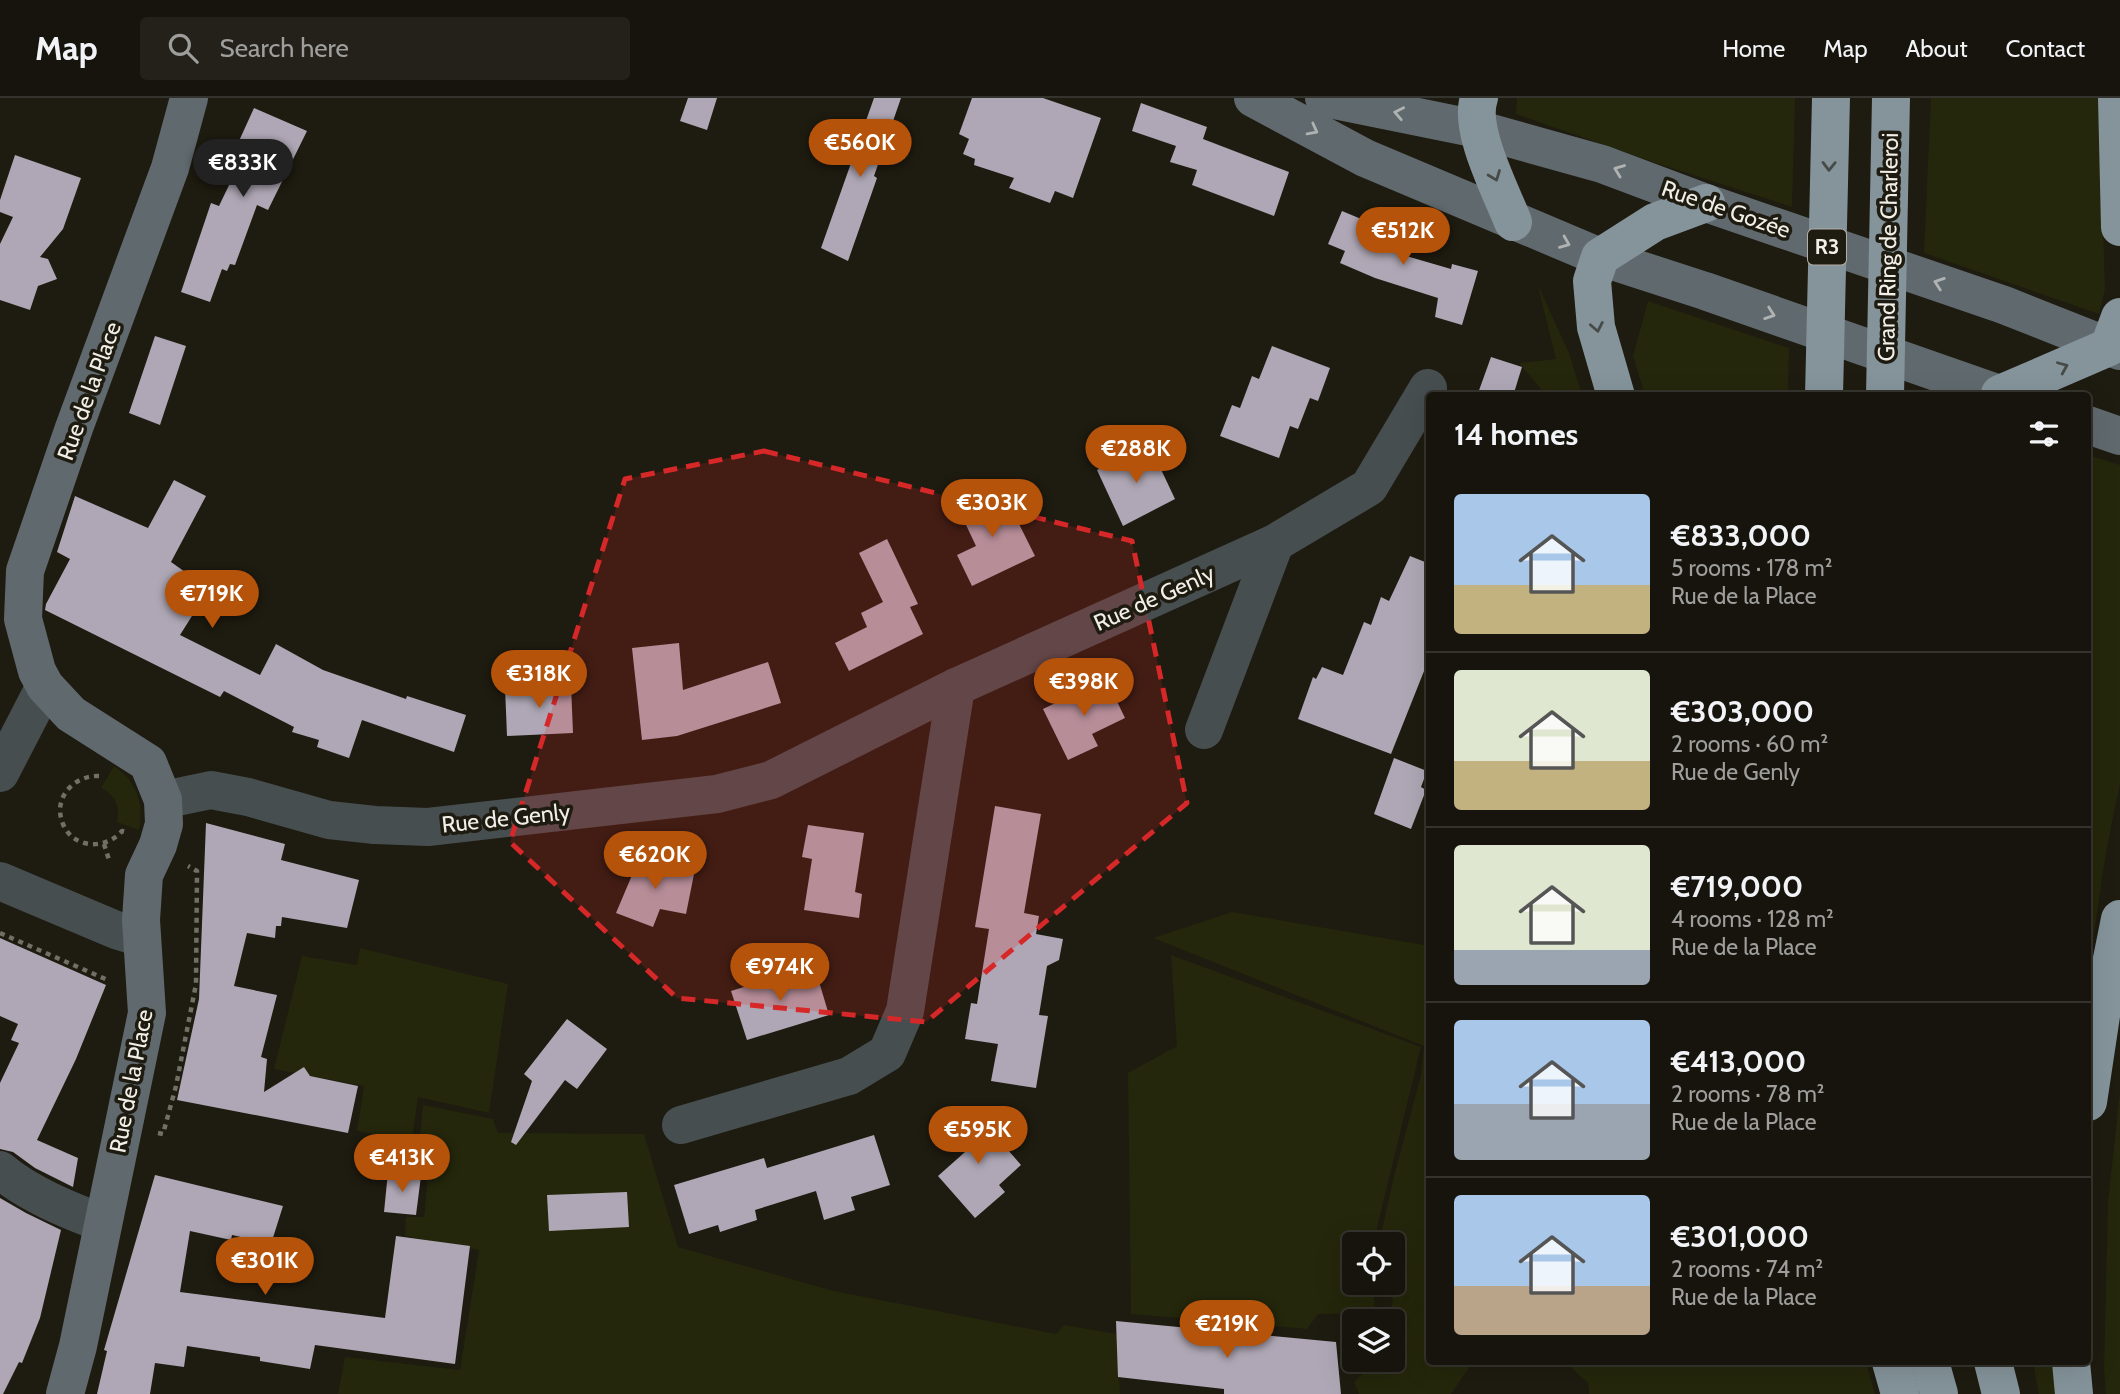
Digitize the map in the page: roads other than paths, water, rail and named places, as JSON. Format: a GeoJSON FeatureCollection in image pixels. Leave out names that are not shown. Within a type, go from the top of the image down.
{"type":"FeatureCollection","features":[{"type":"Feature","properties":{"kind":"highway","name":"R3"},"geometry":{"type":"LineString","coordinates":[[1824,392],[1831,98]]}},
{"type":"Feature","properties":{"kind":"highway","name":"Grand Ring de Charleroi"},"geometry":{"type":"LineString","coordinates":[[1885,392],[1891,98]]}},
{"type":"Feature","properties":{"kind":"highway"},"geometry":{"type":"LineString","coordinates":[[2117,98],[2120,227]]}},
{"type":"Feature","properties":{"kind":"highway"},"geometry":{"type":"LineString","coordinates":[[1478,114],[1513,222]]}},
{"type":"Feature","properties":{"kind":"highway"},"geometry":{"type":"LineString","coordinates":[[1615,392],[1596,327],[1592,281],[1600,257],[1656,222],[1706,203]]}},
{"type":"Feature","properties":{"kind":"highway"},"geometry":{"type":"LineString","coordinates":[[2008,392],[2116,338]]}},
{"type":"Feature","properties":{"kind":"highway"},"geometry":{"type":"LineString","coordinates":[[2091,1082],[2120,919]]}},
{"type":"Feature","properties":{"kind":"highway"},"geometry":{"type":"LineString","coordinates":[[1892,1365],[1900,1394]]}},
{"type":"Feature","properties":{"kind":"highway"},"geometry":{"type":"LineString","coordinates":[[1931,1365],[1938,1394]]}},
{"type":"Feature","properties":{"kind":"highway"},"geometry":{"type":"LineString","coordinates":[[1994,1365],[2001,1394]]}},
{"type":"Feature","properties":{"kind":"highway"},"geometry":{"type":"LineString","coordinates":[[2071,1365],[2074,1394]]}},
{"type":"Feature","properties":{"kind":"main road","name":"Rue de la Place"},"geometry":{"type":"LineString","coordinates":[[65,1394],[78,1346],[147,1013],[142,938],[144,875],[164,824],[163,800],[148,763],[134,752],[114,744],[71,714],[45,686],[37,671],[23,619],[25,571],[74,428],[170,168],[189,98]]}},
{"type":"Feature","properties":{"kind":"main road"},"geometry":{"type":"LineString","coordinates":[[1253,98],[1365,158],[1600,257],[1993,392]]}},
{"type":"Feature","properties":{"kind":"main road","name":"Rue de Gozée"},"geometry":{"type":"LineString","coordinates":[[1324,98],[1478,114],[1706,203],[2004,305],[2116,338]]}},
{"type":"Feature","properties":{"kind":"main road"},"geometry":{"type":"LineString","coordinates":[[2091,426],[2120,436]]}},
{"type":"Feature","properties":{"kind":"street","name":"Rue de Genly"},"geometry":{"type":"LineString","coordinates":[[163,800],[211,790],[248,797],[329,820],[428,827],[717,794],[771,780],[956,687],[1275,543],[1368,488],[1428,388]]}},
{"type":"Feature","properties":{"kind":"street"},"geometry":{"type":"LineString","coordinates":[[1203,730],[1275,543]]}},
{"type":"Feature","properties":{"kind":"street"},"geometry":{"type":"LineString","coordinates":[[0,773],[45,686]]}},
{"type":"Feature","properties":{"kind":"street"},"geometry":{"type":"LineString","coordinates":[[681,1125],[849,1076],[887,1053],[905,1011],[956,687]]}},
{"type":"Feature","properties":{"kind":"street"},"geometry":{"type":"LineString","coordinates":[[0,881],[116,930],[142,938]]}},
{"type":"Feature","properties":{"kind":"street"},"geometry":{"type":"LineString","coordinates":[[0,1170],[13,1181],[80,1215],[102,1223]]}}]}
